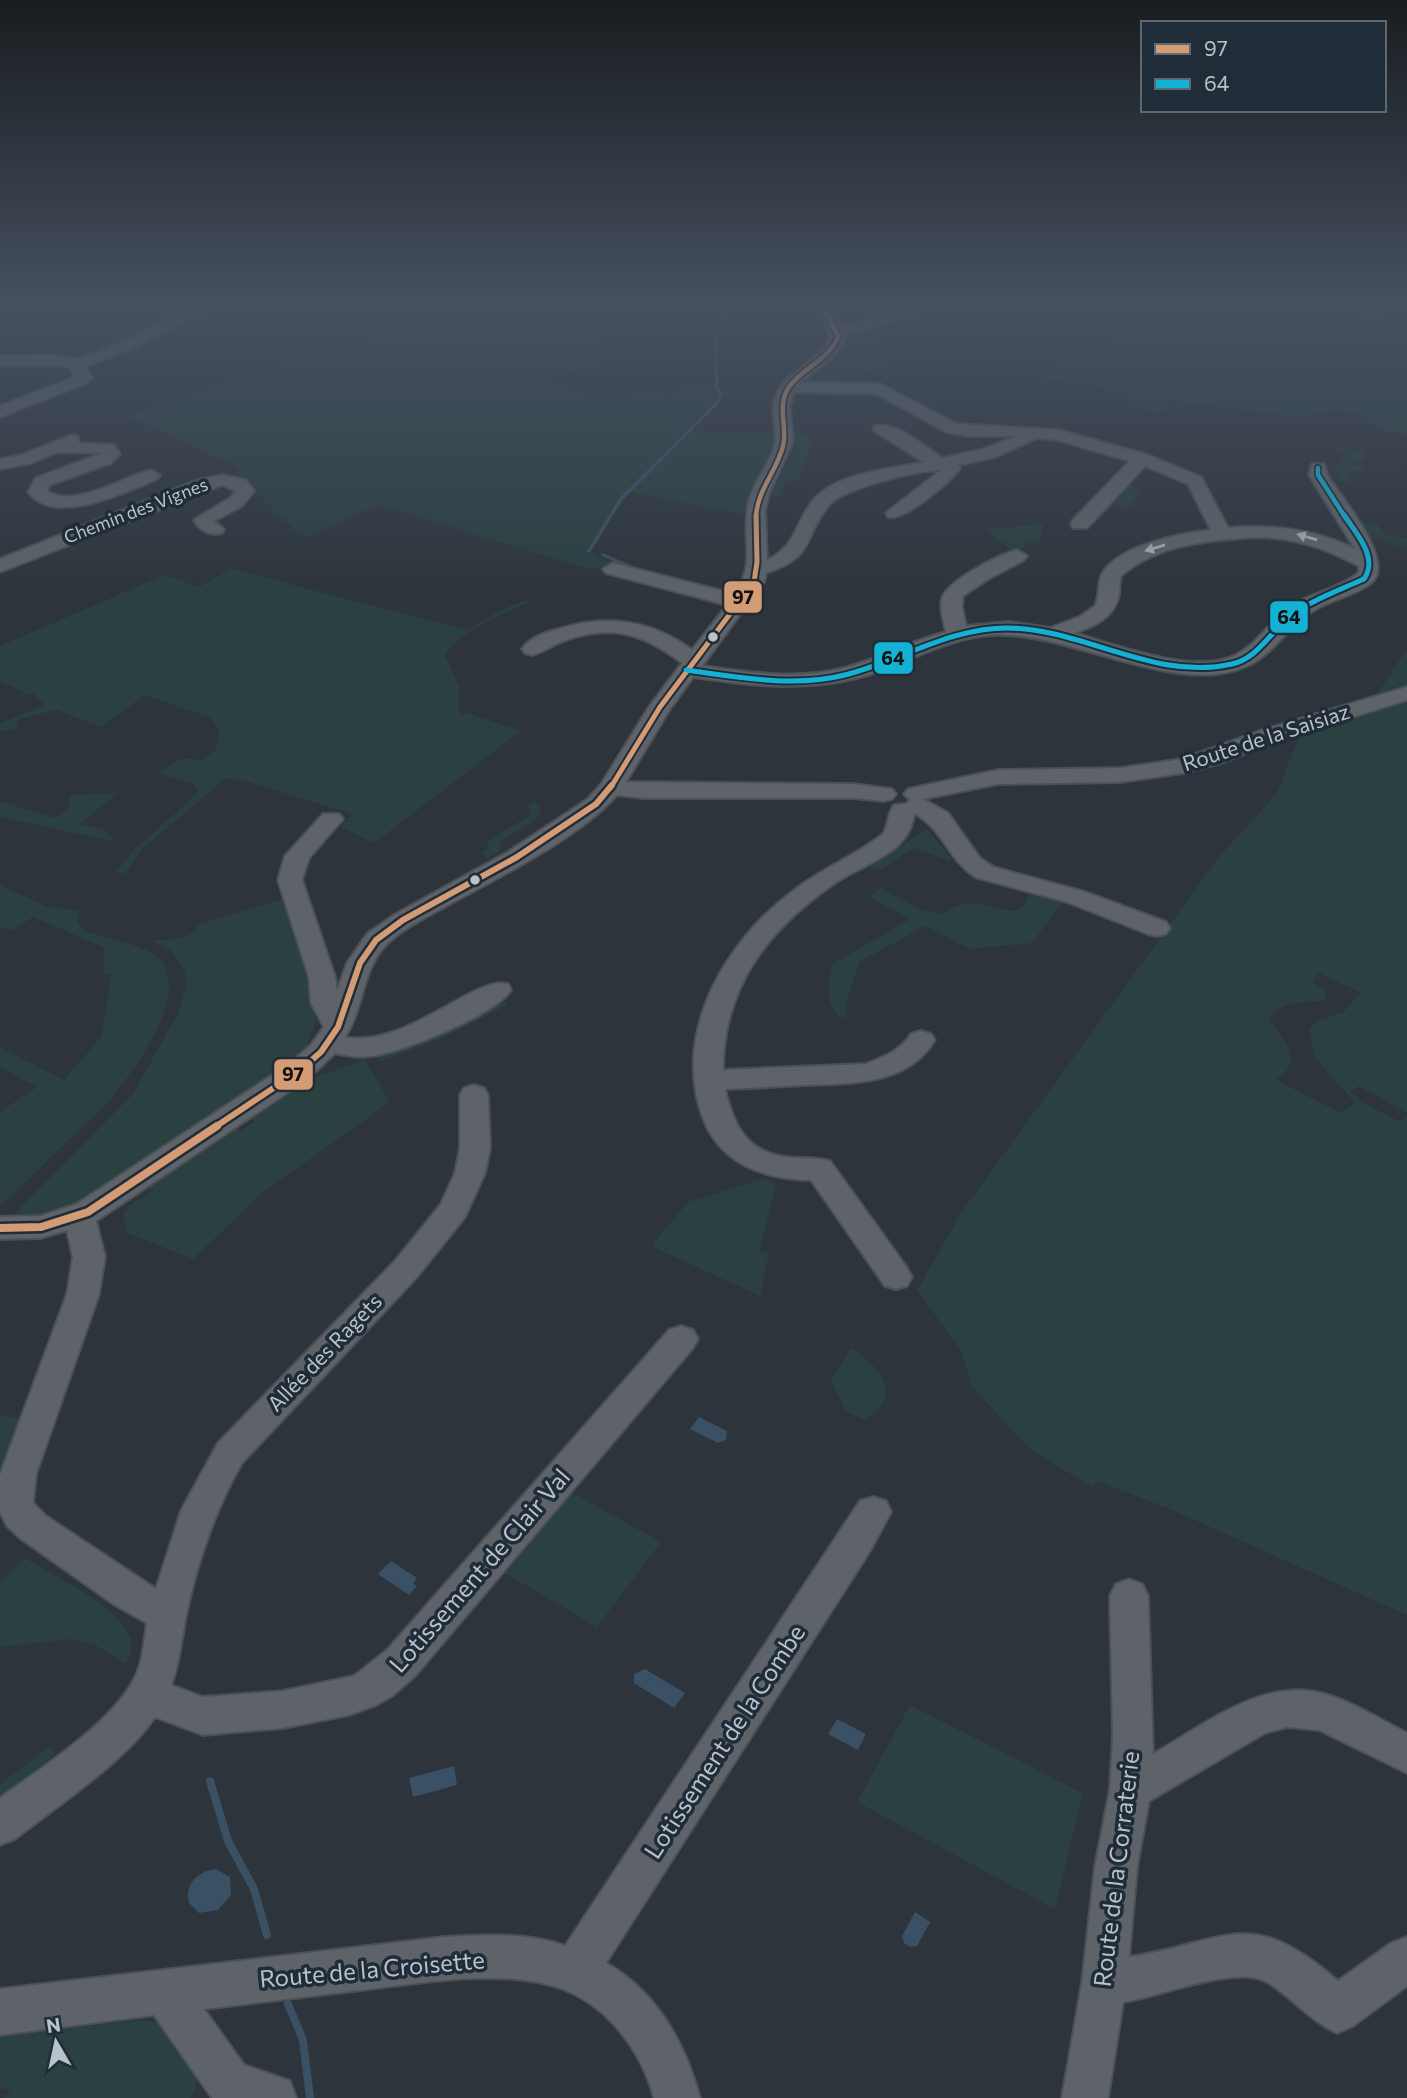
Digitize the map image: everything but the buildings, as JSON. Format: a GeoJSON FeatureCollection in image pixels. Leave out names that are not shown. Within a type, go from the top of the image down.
{"type":"FeatureCollection","features":[{"type":"Feature","properties":{"kind":"street"},"geometry":{"type":"LineString","coordinates":[[0,412],[24,400]]}},
{"type":"Feature","properties":{"kind":"street"},"geometry":{"type":"LineString","coordinates":[[0,1228],[41,1227],[79,1216],[291,1076],[312,1061],[334,1034],[360,962],[376,940],[403,920],[537,844],[596,804],[611,787],[626,758],[690,665],[754,582],[757,509],[783,446],[781,406],[783,400]]}},
{"type":"Feature","properties":{"kind":"street"},"geometry":{"type":"LineString","coordinates":[[901,400],[958,429],[1059,435],[1143,459],[1195,481],[1222,534]]}},
{"type":"Feature","properties":{"kind":"street"},"geometry":{"type":"LineString","coordinates":[[881,430],[902,439],[951,468],[947,474],[895,513]]}},
{"type":"Feature","properties":{"kind":"street"},"geometry":{"type":"LineString","coordinates":[[756,570],[777,563],[796,550],[821,503],[837,489],[1019,444],[1028,439],[1032,432]]}},
{"type":"Feature","properties":{"kind":"street"},"geometry":{"type":"LineString","coordinates":[[0,464],[26,459],[78,438]]}},
{"type":"Feature","properties":{"kind":"street"},"geometry":{"type":"LineString","coordinates":[[57,447],[99,447],[108,449],[111,454],[104,460],[42,482],[37,492],[46,499],[87,499],[151,475]]}},
{"type":"Feature","properties":{"kind":"street"},"geometry":{"type":"LineString","coordinates":[[1080,524],[1143,459]]}},
{"type":"Feature","properties":{"kind":"street"},"geometry":{"type":"LineString","coordinates":[[533,649],[544,641],[571,633],[626,628],[654,635],[690,665],[767,681],[816,680],[865,669],[957,633],[1004,628],[1055,633],[1172,664],[1233,664],[1267,642],[1295,612],[1364,579],[1369,572],[1370,564],[1361,541],[1318,475],[1318,468]]}},
{"type":"Feature","properties":{"kind":"street","name":"Chemin des Vignes"},"geometry":{"type":"LineString","coordinates":[[0,566],[204,484],[222,480],[238,483],[245,491],[240,499],[203,520],[203,523],[215,529]]}},
{"type":"Feature","properties":{"kind":"street"},"geometry":{"type":"LineString","coordinates":[[1055,633],[1090,619],[1101,611],[1108,601],[1110,576],[1131,558],[1153,547],[1222,534],[1300,535],[1370,564]]}},
{"type":"Feature","properties":{"kind":"street"},"geometry":{"type":"LineString","coordinates":[[957,633],[952,600],[954,594],[1017,556]]}},
{"type":"Feature","properties":{"kind":"street"},"geometry":{"type":"LineString","coordinates":[[613,569],[740,602]]}},
{"type":"Feature","properties":{"kind":"street","name":"Route de la Saisiaz"},"geometry":{"type":"LineString","coordinates":[[611,787],[643,791],[853,790],[905,801],[998,777],[1121,775],[1183,766],[1213,758],[1274,734],[1406,693]]}},
{"type":"Feature","properties":{"kind":"street"},"geometry":{"type":"LineString","coordinates":[[896,1277],[819,1169],[792,1170],[753,1160],[735,1148],[724,1133],[716,1113],[707,1042],[712,1020],[728,979],[747,949],[807,892],[892,839],[901,825],[905,801],[940,818],[971,863],[984,872],[1076,897],[1157,928]]}},
{"type":"Feature","properties":{"kind":"street"},"geometry":{"type":"LineString","coordinates":[[331,820],[297,856],[290,880],[321,976],[334,1034],[358,1048],[404,1038],[446,1019],[498,990]]}},
{"type":"Feature","properties":{"kind":"street"},"geometry":{"type":"LineString","coordinates":[[711,1080],[870,1073],[897,1062],[916,1048],[921,1040]]}},
{"type":"Feature","properties":{"kind":"street","name":"Allée des Ragets"},"geometry":{"type":"LineString","coordinates":[[148,1693],[161,1654],[167,1615],[199,1511],[230,1453],[406,1269],[454,1209],[467,1181],[475,1148],[474,1095]]}},
{"type":"Feature","properties":{"kind":"street"},"geometry":{"type":"LineString","coordinates":[[79,1216],[89,1257],[83,1294],[18,1474],[14,1504],[20,1516],[33,1527],[128,1593],[167,1615]]}},
{"type":"Feature","properties":{"kind":"street","name":"Lotissement de Clair Val"},"geometry":{"type":"LineString","coordinates":[[148,1693],[188,1712],[213,1716],[326,1701],[360,1693],[376,1684],[401,1663],[681,1339]]}},
{"type":"Feature","properties":{"kind":"street","name":"Lotissement de la Combe"},"geometry":{"type":"LineString","coordinates":[[575,1971],[873,1512]]}},
{"type":"Feature","properties":{"kind":"street","name":"Route de la Corraterie"},"geometry":{"type":"LineString","coordinates":[[1085,2098],[1104,1983],[1116,1867],[1131,1789],[1133,1737],[1129,1596]]}},
{"type":"Feature","properties":{"kind":"street"},"geometry":{"type":"LineString","coordinates":[[0,1824],[103,1741],[136,1711],[148,1693]]}},
{"type":"Feature","properties":{"kind":"street"},"geometry":{"type":"LineString","coordinates":[[1131,1789],[1255,1718],[1287,1708],[1333,1716],[1407,1755]]}},
{"type":"Feature","properties":{"kind":"street"},"geometry":{"type":"LineString","coordinates":[[1104,1983],[1154,1975],[1222,1956],[1241,1954],[1261,1957],[1282,1966],[1337,2010],[1407,1959]]}},
{"type":"Feature","properties":{"kind":"street","name":"Route de la Croisette"},"geometry":{"type":"LineString","coordinates":[[0,2012],[164,1991],[448,1961],[541,1962],[575,1971],[608,1990],[640,2022],[654,2043],[677,2098]]}},
{"type":"Feature","properties":{"kind":"street"},"geometry":{"type":"LineString","coordinates":[[164,1991],[222,2090],[273,2098]]}},
{"type":"Feature","properties":{"kind":"green space"},"geometry":{"type":"Polygon","coordinates":[[[174,400],[600,400],[608,403],[615,400],[718,400],[689,432],[769,432],[776,426],[774,442],[744,515],[628,491],[590,551],[613,565],[590,569],[378,505],[308,537],[294,530],[236,472],[241,469],[128,416],[174,400]]]}},
{"type":"Feature","properties":{"kind":"green space"},"geometry":{"type":"Polygon","coordinates":[[[1131,400],[1407,400],[1407,435],[1379,430],[1363,414],[1340,410],[1299,417],[1168,400],[1164,414],[1141,409],[1131,400]]]}},
{"type":"Feature","properties":{"kind":"green space"},"geometry":{"type":"Polygon","coordinates":[[[794,431],[812,437],[799,480],[786,482],[780,496],[774,496],[772,494],[795,449],[794,431]]]}},
{"type":"Feature","properties":{"kind":"green space"},"geometry":{"type":"Polygon","coordinates":[[[1338,447],[1362,451],[1366,461],[1349,460],[1349,465],[1363,466],[1365,470],[1350,471],[1346,484],[1335,467],[1346,455],[1338,447]]]}},
{"type":"Feature","properties":{"kind":"green space"},"geometry":{"type":"Polygon","coordinates":[[[1128,481],[1140,493],[1129,508],[1112,506],[1098,521],[1092,520],[1128,481]]]}},
{"type":"Feature","properties":{"kind":"green space"},"geometry":{"type":"Polygon","coordinates":[[[1335,491],[1340,491],[1364,523],[1377,523],[1385,535],[1407,538],[1407,549],[1370,537],[1335,491]]]}},
{"type":"Feature","properties":{"kind":"green space"},"geometry":{"type":"Polygon","coordinates":[[[1043,524],[1041,540],[1030,542],[1016,554],[986,529],[1043,524]]]}},
{"type":"Feature","properties":{"kind":"green space"},"geometry":{"type":"Polygon","coordinates":[[[231,569],[468,630],[509,606],[534,601],[472,630],[460,638],[445,656],[460,687],[458,702],[461,715],[465,712],[521,731],[374,843],[340,827],[352,814],[242,780],[225,779],[141,850],[125,874],[115,872],[134,850],[199,792],[194,784],[159,774],[178,761],[200,761],[216,750],[219,733],[211,718],[145,695],[101,727],[57,710],[19,719],[16,729],[0,732],[0,723],[45,705],[33,693],[29,695],[0,681],[0,646],[164,575],[199,587],[231,569]]]}},
{"type":"Feature","properties":{"kind":"green space"},"geometry":{"type":"Polygon","coordinates":[[[1407,649],[1407,1113],[1359,1086],[1350,1092],[1361,1102],[1401,1122],[1407,1116],[1407,1615],[1170,1509],[1097,1481],[1092,1487],[1030,1449],[971,1386],[962,1352],[917,1290],[961,1213],[1218,858],[1277,793],[1301,731],[1374,699],[1407,649]],[[1319,973],[1312,982],[1327,991],[1325,1000],[1286,1006],[1273,1013],[1269,1019],[1286,1043],[1291,1058],[1285,1073],[1276,1080],[1341,1113],[1355,1103],[1315,1058],[1309,1031],[1315,1022],[1343,1012],[1361,993],[1319,973]]]}},
{"type":"Feature","properties":{"kind":"green space"},"geometry":{"type":"Polygon","coordinates":[[[118,793],[80,824],[103,829],[115,839],[112,841],[0,817],[0,801],[55,818],[68,809],[70,795],[118,793]]]}},
{"type":"Feature","properties":{"kind":"green space"},"geometry":{"type":"Polygon","coordinates":[[[535,802],[541,809],[537,819],[500,842],[500,851],[487,859],[482,852],[487,849],[489,840],[529,816],[531,812],[527,805],[535,802]]]}},
{"type":"Feature","properties":{"kind":"green space"},"geometry":{"type":"Polygon","coordinates":[[[927,829],[951,858],[949,861],[914,848],[880,870],[868,867],[927,829]]]}},
{"type":"Feature","properties":{"kind":"green space"},"geometry":{"type":"Polygon","coordinates":[[[0,885],[48,907],[80,911],[77,921],[84,931],[132,945],[155,955],[166,970],[169,988],[166,1008],[157,1029],[121,1087],[0,1207],[0,1112],[37,1087],[0,1067],[0,1047],[64,1080],[102,1036],[111,973],[103,974],[105,948],[33,917],[11,931],[0,926],[0,885]]]}},
{"type":"Feature","properties":{"kind":"green space"},"geometry":{"type":"Polygon","coordinates":[[[880,888],[924,911],[944,914],[967,904],[1017,910],[1023,907],[1031,892],[1064,900],[1032,943],[970,949],[925,926],[859,962],[845,1008],[848,1016],[840,1018],[830,999],[831,965],[910,919],[869,897],[880,888]]]}},
{"type":"Feature","properties":{"kind":"green space"},"geometry":{"type":"Polygon","coordinates":[[[282,899],[302,955],[316,1021],[307,1045],[299,1056],[81,1201],[49,1215],[13,1215],[133,1094],[178,1013],[186,986],[185,972],[171,951],[152,940],[185,936],[196,932],[197,925],[282,899]]]}},
{"type":"Feature","properties":{"kind":"green space"},"geometry":{"type":"Polygon","coordinates":[[[500,998],[508,1004],[461,1029],[414,1050],[380,1061],[377,1056],[408,1045],[500,998]]]}},
{"type":"Feature","properties":{"kind":"green space"},"geometry":{"type":"Polygon","coordinates":[[[365,1060],[390,1102],[262,1193],[193,1259],[127,1233],[123,1215],[130,1205],[153,1191],[148,1187],[235,1127],[241,1131],[253,1122],[252,1117],[315,1077],[365,1060]]]}},
{"type":"Feature","properties":{"kind":"green space"},"geometry":{"type":"Polygon","coordinates":[[[765,1178],[776,1186],[759,1251],[769,1253],[760,1296],[651,1246],[688,1202],[765,1178]]]}},
{"type":"Feature","properties":{"kind":"green space"},"geometry":{"type":"Polygon","coordinates":[[[851,1348],[879,1372],[886,1388],[881,1406],[865,1420],[846,1412],[831,1380],[851,1348]]]}},
{"type":"Feature","properties":{"kind":"green space"},"geometry":{"type":"Polygon","coordinates":[[[0,1415],[23,1419],[0,1471],[0,1415]]]}},
{"type":"Feature","properties":{"kind":"green space"},"geometry":{"type":"Polygon","coordinates":[[[571,1492],[661,1542],[597,1627],[505,1573],[571,1492]]]}},
{"type":"Feature","properties":{"kind":"green space"},"geometry":{"type":"Polygon","coordinates":[[[25,1558],[84,1592],[113,1614],[131,1641],[131,1651],[126,1664],[95,1645],[71,1639],[0,1647],[0,1583],[25,1558]]]}},
{"type":"Feature","properties":{"kind":"green space"},"geometry":{"type":"Polygon","coordinates":[[[910,1705],[1083,1793],[1055,1909],[857,1802],[910,1705]]]}},
{"type":"Feature","properties":{"kind":"green space"},"geometry":{"type":"Polygon","coordinates":[[[49,1747],[56,1753],[0,1799],[0,1784],[49,1747]]]}},
{"type":"Feature","properties":{"kind":"green space"},"geometry":{"type":"Polygon","coordinates":[[[142,2020],[164,2024],[197,2073],[195,2091],[191,2098],[3,2098],[12,2089],[0,2089],[0,2036],[142,2020]]]}},
{"type":"Feature","properties":{"kind":"water"},"geometry":{"type":"Polygon","coordinates":[[[699,1417],[727,1431],[726,1440],[718,1443],[690,1429],[699,1417]]]}},
{"type":"Feature","properties":{"kind":"water"},"geometry":{"type":"Polygon","coordinates":[[[391,1561],[417,1578],[413,1584],[417,1586],[409,1595],[378,1574],[391,1561]]]}},
{"type":"Feature","properties":{"kind":"water"},"geometry":{"type":"Polygon","coordinates":[[[645,1669],[685,1693],[674,1708],[634,1683],[634,1674],[645,1669]]]}},
{"type":"Feature","properties":{"kind":"water"},"geometry":{"type":"Polygon","coordinates":[[[837,1719],[866,1734],[858,1750],[828,1734],[837,1719]]]}},
{"type":"Feature","properties":{"kind":"water"},"geometry":{"type":"Polygon","coordinates":[[[454,1766],[457,1785],[413,1797],[409,1778],[454,1766]]]}},
{"type":"Feature","properties":{"kind":"water"},"geometry":{"type":"Polygon","coordinates":[[[216,1869],[230,1877],[231,1895],[218,1910],[199,1913],[189,1903],[191,1884],[203,1872],[216,1869]]]}},
{"type":"Feature","properties":{"kind":"water"},"geometry":{"type":"Polygon","coordinates":[[[915,1912],[930,1922],[917,1946],[910,1947],[904,1943],[902,1936],[915,1912]]]}},
{"type":"Feature","properties":{"kind":"waterway"},"geometry":{"type":"LineString","coordinates":[[589,551],[621,499],[718,400]]}},
{"type":"Feature","properties":{"kind":"waterway"},"geometry":{"type":"LineString","coordinates":[[603,555],[643,572]]}},
{"type":"Feature","properties":{"kind":"waterway"},"geometry":{"type":"LineString","coordinates":[[210,1781],[228,1841],[254,1889],[267,1935]]}},
{"type":"Feature","properties":{"kind":"waterway"},"geometry":{"type":"LineString","coordinates":[[288,2004],[303,2040],[310,2098]]}},
{"type":"Feature","properties":{"kind":"transit line","name":"97"},"geometry":{"type":"LineString","coordinates":[[0,1228],[41,1227],[88,1212],[299,1071],[321,1052],[338,1027],[360,963],[376,940],[403,920],[517,857],[596,804],[611,787],[660,707],[754,582],[757,562],[756,511],[760,494],[779,458],[784,442],[783,400]]}},
{"type":"Feature","properties":{"kind":"transit line","name":"64"},"geometry":{"type":"LineString","coordinates":[[686,670],[765,680],[824,679],[865,669],[967,632],[1010,628],[1065,637],[1180,666],[1207,668],[1233,664],[1251,655],[1293,614],[1364,579],[1369,572],[1368,555],[1318,475],[1318,468]]}}]}
